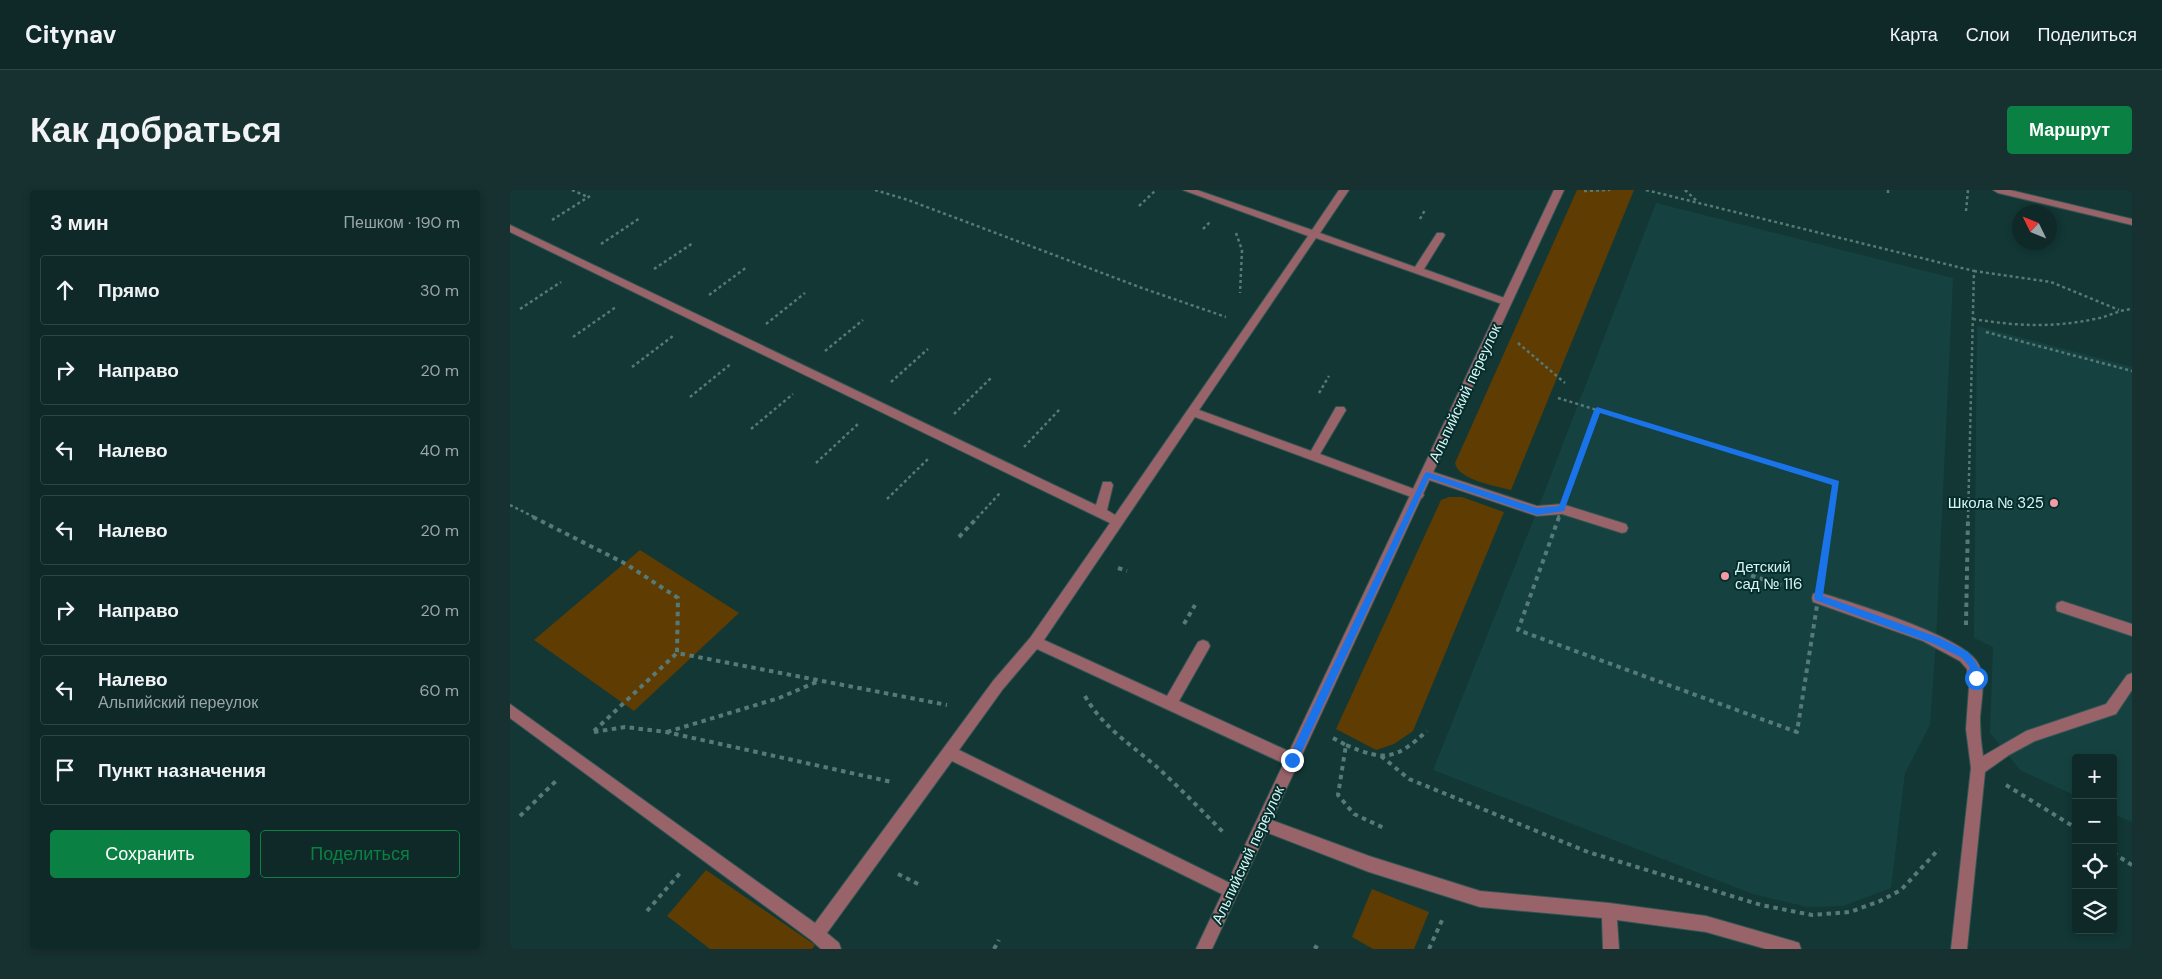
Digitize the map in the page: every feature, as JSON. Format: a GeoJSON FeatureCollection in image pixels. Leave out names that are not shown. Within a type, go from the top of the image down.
{"type":"FeatureCollection","features":[{"type":"Feature","properties":{"kind":"street"},"geometry":{"type":"LineString","coordinates":[[1188,190],[1506,302]]}},
{"type":"Feature","properties":{"kind":"street"},"geometry":{"type":"LineString","coordinates":[[817,934],[1008,672],[1035,642],[1344,190]]}},
{"type":"Feature","properties":{"kind":"street","name":"Альпийский переулок"},"geometry":{"type":"LineString","coordinates":[[1204,949],[1418,495],[1557,190]]}},
{"type":"Feature","properties":{"kind":"street"},"geometry":{"type":"LineString","coordinates":[[1998,190],[2132,222]]}},
{"type":"Feature","properties":{"kind":"street"},"geometry":{"type":"LineString","coordinates":[[510,228],[1117,521]]}},
{"type":"Feature","properties":{"kind":"street"},"geometry":{"type":"LineString","coordinates":[[1418,272],[1440,235]]}},
{"type":"Feature","properties":{"kind":"street"},"geometry":{"type":"LineString","coordinates":[[1313,457],[1340,410]]}},
{"type":"Feature","properties":{"kind":"street"},"geometry":{"type":"LineString","coordinates":[[1192,412],[1418,495]]}},
{"type":"Feature","properties":{"kind":"street"},"geometry":{"type":"LineString","coordinates":[[1427,475],[1537,511],[1562,509],[1622,528]]}},
{"type":"Feature","properties":{"kind":"street"},"geometry":{"type":"LineString","coordinates":[[1100,513],[1107,485]]}},
{"type":"Feature","properties":{"kind":"street"},"geometry":{"type":"LineString","coordinates":[[1814,596],[1936,641],[1965,655],[1972,664],[1976,678],[1973,724],[1978,768],[1959,949]]}},
{"type":"Feature","properties":{"kind":"street"},"geometry":{"type":"LineString","coordinates":[[2062,607],[2132,630]]}},
{"type":"Feature","properties":{"kind":"street"},"geometry":{"type":"LineString","coordinates":[[1035,642],[1292,760]]}},
{"type":"Feature","properties":{"kind":"street"},"geometry":{"type":"LineString","coordinates":[[1170,704],[1203,646]]}},
{"type":"Feature","properties":{"kind":"street"},"geometry":{"type":"LineString","coordinates":[[1978,768],[2004,750],[2031,736],[2110,709],[2132,679]]}},
{"type":"Feature","properties":{"kind":"street"},"geometry":{"type":"LineString","coordinates":[[510,710],[817,934],[833,949]]}},
{"type":"Feature","properties":{"kind":"street"},"geometry":{"type":"LineString","coordinates":[[949,752],[1232,891]]}},
{"type":"Feature","properties":{"kind":"street"},"geometry":{"type":"LineString","coordinates":[[1263,824],[1370,864],[1480,899],[1609,911],[1706,924],[1793,949]]}},
{"type":"Feature","properties":{"kind":"street"},"geometry":{"type":"LineString","coordinates":[[1609,911],[1611,949]]}},
{"type":"Feature","properties":{"kind":"path"},"geometry":{"type":"LineString","coordinates":[[527,236],[589,197],[572,190]]}},
{"type":"Feature","properties":{"kind":"path"},"geometry":{"type":"LineString","coordinates":[[875,190],[908,200],[1142,288],[1250,326]]}},
{"type":"Feature","properties":{"kind":"path"},"geometry":{"type":"LineString","coordinates":[[1139,206],[1156,190]]}},
{"type":"Feature","properties":{"kind":"path"},"geometry":{"type":"LineString","coordinates":[[1646,190],[1974,271],[2051,282],[2120,310]]}},
{"type":"Feature","properties":{"kind":"path"},"geometry":{"type":"LineString","coordinates":[[1684,190],[1699,203]]}},
{"type":"Feature","properties":{"kind":"path"},"geometry":{"type":"LineString","coordinates":[[1966,211],[1968,190]]}},
{"type":"Feature","properties":{"kind":"path"},"geometry":{"type":"LineString","coordinates":[[520,309],[640,218]]}},
{"type":"Feature","properties":{"kind":"path"},"geometry":{"type":"LineString","coordinates":[[1235,231],[1242,250],[1238,322]]}},
{"type":"Feature","properties":{"kind":"path"},"geometry":{"type":"LineString","coordinates":[[573,337],[693,242]]}},
{"type":"Feature","properties":{"kind":"path"},"geometry":{"type":"LineString","coordinates":[[686,312],[746,267]]}},
{"type":"Feature","properties":{"kind":"path"},"geometry":{"type":"LineString","coordinates":[[1965,655],[1974,271]]}},
{"type":"Feature","properties":{"kind":"path"},"geometry":{"type":"LineString","coordinates":[[690,397],[805,293]]}},
{"type":"Feature","properties":{"kind":"path"},"geometry":{"type":"LineString","coordinates":[[1974,320],[2020,326],[2055,324],[2097,319],[2120,310],[2132,309]]}},
{"type":"Feature","properties":{"kind":"path"},"geometry":{"type":"LineString","coordinates":[[632,367],[697,318]]}},
{"type":"Feature","properties":{"kind":"path"},"geometry":{"type":"LineString","coordinates":[[804,370],[863,320]]}},
{"type":"Feature","properties":{"kind":"path"},"geometry":{"type":"LineString","coordinates":[[1496,325],[1565,383]]}},
{"type":"Feature","properties":{"kind":"path"},"geometry":{"type":"LineString","coordinates":[[1986,332],[2132,371]]}},
{"type":"Feature","properties":{"kind":"path"},"geometry":{"type":"LineString","coordinates":[[816,463],[928,349]]}},
{"type":"Feature","properties":{"kind":"path"},"geometry":{"type":"LineString","coordinates":[[751,429],[815,375]]}},
{"type":"Feature","properties":{"kind":"path"},"geometry":{"type":"LineString","coordinates":[[935,433],[991,378]]}},
{"type":"Feature","properties":{"kind":"path"},"geometry":{"type":"LineString","coordinates":[[1558,398],[1836,483],[1814,596],[1797,732],[1518,630],[1597,410]]}},
{"type":"Feature","properties":{"kind":"path"},"geometry":{"type":"LineString","coordinates":[[1005,467],[1060,409]]}},
{"type":"Feature","properties":{"kind":"path"},"geometry":{"type":"LineString","coordinates":[[887,499],[948,439]]}},
{"type":"Feature","properties":{"kind":"path"},"geometry":{"type":"LineString","coordinates":[[959,537],[1018,473]]}},
{"type":"Feature","properties":{"kind":"path"},"geometry":{"type":"LineString","coordinates":[[510,506],[626,564],[678,598],[677,653],[594,732],[574,757],[520,816]]}},
{"type":"Feature","properties":{"kind":"path"},"geometry":{"type":"LineString","coordinates":[[1734,570],[1800,592]]}},
{"type":"Feature","properties":{"kind":"path"},"geometry":{"type":"LineString","coordinates":[[1190,614],[1195,605]]}},
{"type":"Feature","properties":{"kind":"path"},"geometry":{"type":"LineString","coordinates":[[677,653],[980,711]]}},
{"type":"Feature","properties":{"kind":"path"},"geometry":{"type":"LineString","coordinates":[[1085,665],[1081,680],[1083,692],[1089,705],[1128,744],[1175,784],[1224,833]]}},
{"type":"Feature","properties":{"kind":"path"},"geometry":{"type":"LineString","coordinates":[[666,732],[779,698],[820,681]]}},
{"type":"Feature","properties":{"kind":"path"},"geometry":{"type":"LineString","coordinates":[[594,732],[625,727],[666,732],[779,756],[922,790]]}},
{"type":"Feature","properties":{"kind":"path"},"geometry":{"type":"LineString","coordinates":[[1332,737],[1364,753],[1381,756],[1399,753],[1427,731]]}},
{"type":"Feature","properties":{"kind":"path"},"geometry":{"type":"LineString","coordinates":[[1346,745],[1338,795],[1354,814],[1384,828]]}},
{"type":"Feature","properties":{"kind":"path"},"geometry":{"type":"LineString","coordinates":[[1381,756],[1409,779],[1588,852],[1761,904],[1812,915],[1850,912],[1880,901],[1901,890],[1951,837],[1971,843]]}},
{"type":"Feature","properties":{"kind":"path"},"geometry":{"type":"LineString","coordinates":[[1978,768],[2072,826]]}},
{"type":"Feature","properties":{"kind":"path"},"geometry":{"type":"LineString","coordinates":[[647,911],[702,850]]}},
{"type":"Feature","properties":{"kind":"path"},"geometry":{"type":"LineString","coordinates":[[2117,856],[2132,866]]}},
{"type":"Feature","properties":{"kind":"path"},"geometry":{"type":"LineString","coordinates":[[994,949],[999,940]]}},
{"type":"Feature","properties":{"kind":"path"},"geometry":{"type":"LineString","coordinates":[[1314,946],[1319,949]]}},
{"type":"Feature","properties":{"kind":"shaded area"},"geometry":{"type":"Polygon","coordinates":[[[1577,190],[1634,190],[1511,490],[1487,484],[1463,474],[1455,463],[1577,190]]]}},
{"type":"Feature","properties":{"kind":"shaded area","name":"Детский сад № 116"},"geometry":{"type":"Polygon","coordinates":[[[1656,203],[1953,278],[1936,641],[1930,725],[1905,773],[1891,888],[1843,906],[1807,907],[1753,894],[1433,770],[1537,511],[1656,203]]]}},
{"type":"Feature","properties":{"kind":"shaded area","name":"Школа № 325"},"geometry":{"type":"Polygon","coordinates":[[[1977,326],[2132,367],[2132,822],[2117,816],[2117,754],[2072,754],[2072,794],[2020,770],[1990,733],[1993,647],[1974,638],[1977,326]]]}},
{"type":"Feature","properties":{"kind":"shaded area"},"geometry":{"type":"Polygon","coordinates":[[[1449,497],[1462,497],[1504,512],[1413,731],[1394,744],[1376,750],[1336,729],[1441,500],[1449,497]]]}},
{"type":"Feature","properties":{"kind":"shaded area"},"geometry":{"type":"Polygon","coordinates":[[[640,550],[739,613],[634,711],[534,640],[640,550]]]}},
{"type":"Feature","properties":{"kind":"shaded area"},"geometry":{"type":"Polygon","coordinates":[[[706,870],[815,945],[812,949],[710,949],[667,916],[706,870]]]}},
{"type":"Feature","properties":{"kind":"shaded area"},"geometry":{"type":"Polygon","coordinates":[[[1372,889],[1429,912],[1414,949],[1373,949],[1352,937],[1372,889]]]}},
{"type":"Feature","properties":{"kind":"place","name":"Школа № 325"},"geometry":{"type":"Point","coordinates":[2054,503]}},
{"type":"Feature","properties":{"kind":"place","name":"Детский сад № 116"},"geometry":{"type":"Point","coordinates":[1725,576]}},
{"type":"Feature","properties":{"kind":"route"},"geometry":{"type":"LineString","coordinates":[[1292,760],[1427,475],[1537,511],[1562,509],[1597,410],[1836,483],[1818,598],[1909,630],[1965,655],[1972,664],[1976,678]]}}]}
